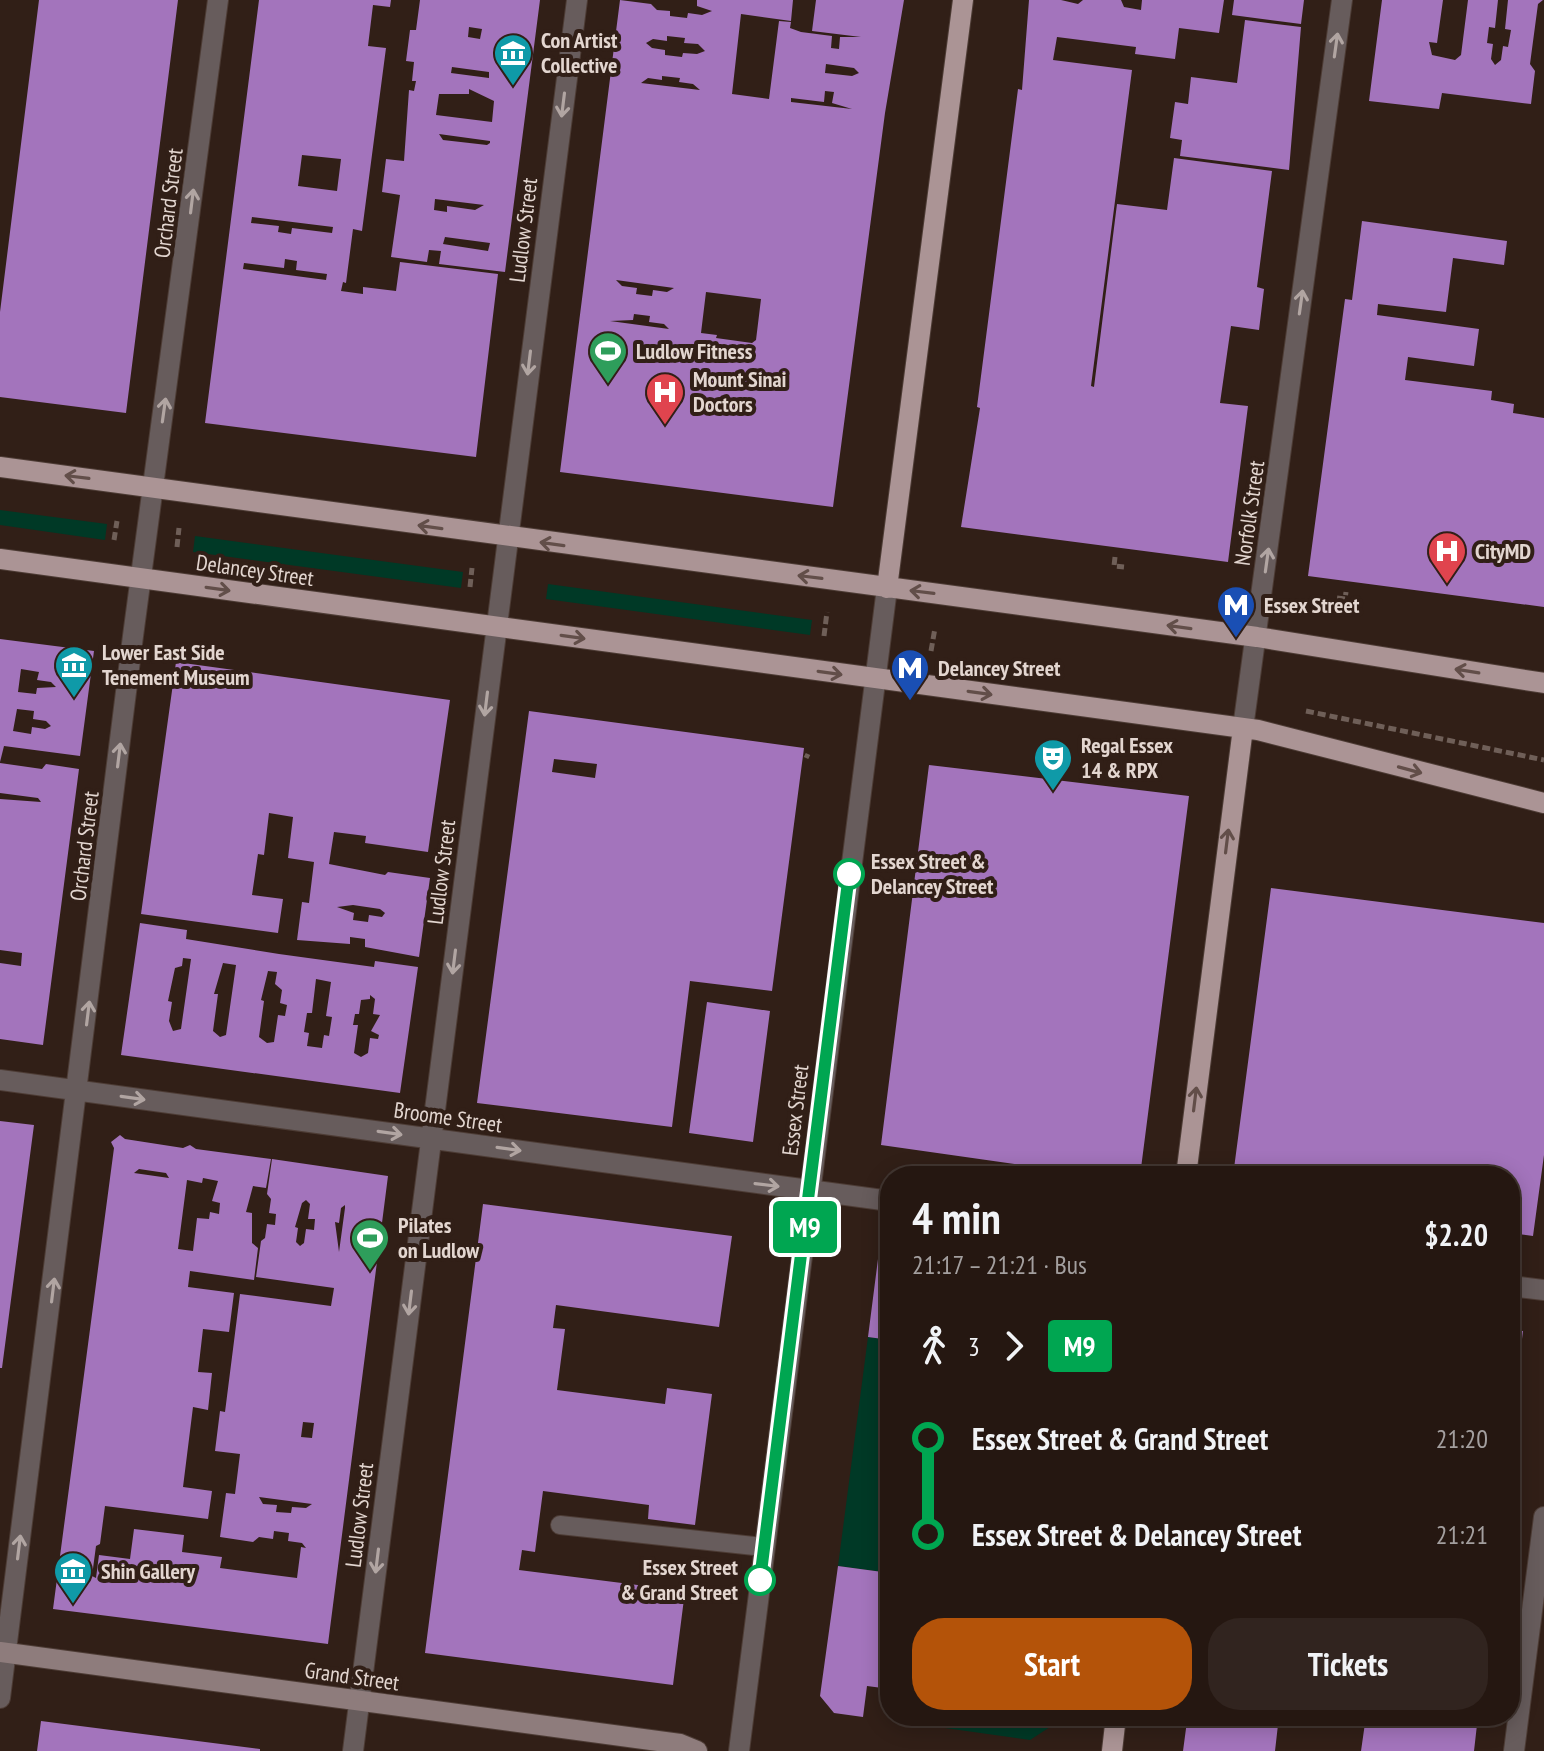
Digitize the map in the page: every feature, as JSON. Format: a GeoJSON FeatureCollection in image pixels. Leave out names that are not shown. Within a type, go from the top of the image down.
{"type":"FeatureCollection","features":[{"type":"Feature","properties":{"kind":"main road","name":"Essex Street"},"geometry":{"type":"LineString","coordinates":[[887,588],[963,0]]}},
{"type":"Feature","properties":{"kind":"main road"},"geometry":{"type":"LineString","coordinates":[[0,467],[507,538],[1257,637],[1544,683]]}},
{"type":"Feature","properties":{"kind":"main road","name":"Delancey Street"},"geometry":{"type":"LineString","coordinates":[[0,559],[1243,728],[1544,803]]}},
{"type":"Feature","properties":{"kind":"main road","name":"Norfolk Street"},"geometry":{"type":"LineString","coordinates":[[1187,1166],[1243,728]]}},
{"type":"Feature","properties":{"kind":"main road","name":"Grand Street"},"geometry":{"type":"LineString","coordinates":[[3,1652],[680,1744],[697,1751]]}},
{"type":"Feature","properties":{"kind":"main road"},"geometry":{"type":"LineString","coordinates":[[1112,1751],[1115,1726]]}},
{"type":"Feature","properties":{"kind":"street","name":"Orchard Street"},"geometry":{"type":"LineString","coordinates":[[0,1698],[3,1652],[218,0]]}},
{"type":"Feature","properties":{"kind":"street","name":"Ludlow Street"},"geometry":{"type":"LineString","coordinates":[[353,1751],[577,0]]}},
{"type":"Feature","properties":{"kind":"street","name":"Norfolk Street"},"geometry":{"type":"LineString","coordinates":[[1243,728],[1342,0]]}},
{"type":"Feature","properties":{"kind":"street","name":"Essex Street"},"geometry":{"type":"LineString","coordinates":[[739,1751],[887,588]]}},
{"type":"Feature","properties":{"kind":"street","name":"Broome Street"},"geometry":{"type":"LineString","coordinates":[[0,1080],[880,1200]]}},
{"type":"Feature","properties":{"kind":"street"},"geometry":{"type":"LineString","coordinates":[[1520,1287],[1544,1290]]}},
{"type":"Feature","properties":{"kind":"street"},"geometry":{"type":"LineString","coordinates":[[1520,1704],[1544,1517]]}},
{"type":"Feature","properties":{"kind":"street"},"geometry":{"type":"LineString","coordinates":[[1514,1751],[1517,1726]]}},
{"type":"Feature","properties":{"kind":"lane"},"geometry":{"type":"LineString","coordinates":[[560,1525],[764,1547]]}},
{"type":"Feature","properties":{"kind":"path"},"geometry":{"type":"LineString","coordinates":[[114,540],[117,521]]}},
{"type":"Feature","properties":{"kind":"path"},"geometry":{"type":"LineString","coordinates":[[177,547],[179,528]]}},
{"type":"Feature","properties":{"kind":"path"},"geometry":{"type":"LineString","coordinates":[[1115,557],[1114,566],[1124,567]]}},
{"type":"Feature","properties":{"kind":"path"},"geometry":{"type":"LineString","coordinates":[[470,587],[472,568]]}},
{"type":"Feature","properties":{"kind":"path"},"geometry":{"type":"LineString","coordinates":[[1337,598],[1345,599],[1346,592]]}},
{"type":"Feature","properties":{"kind":"path"},"geometry":{"type":"LineString","coordinates":[[824,636],[827,612]]}},
{"type":"Feature","properties":{"kind":"path"},"geometry":{"type":"LineString","coordinates":[[931,651],[935,628]]}},
{"type":"Feature","properties":{"kind":"green space"},"geometry":{"type":"Polygon","coordinates":[[[0,510],[107,524],[105,540],[0,525],[0,510]]]}},
{"type":"Feature","properties":{"kind":"green space"},"geometry":{"type":"Polygon","coordinates":[[[195,536],[463,572],[461,588],[193,552],[195,536]]]}},
{"type":"Feature","properties":{"kind":"green space"},"geometry":{"type":"Polygon","coordinates":[[[548,584],[812,620],[810,635],[546,599],[548,584]]]}},
{"type":"Feature","properties":{"kind":"green space"},"geometry":{"type":"Polygon","coordinates":[[[868,1337],[880,1339],[880,1572],[838,1566],[868,1337]]]}},
{"type":"Feature","properties":{"kind":"green space"},"geometry":{"type":"Polygon","coordinates":[[[931,1726],[1050,1726],[1030,1740],[931,1726]]]}},
{"type":"Feature","properties":{"kind":"building"},"geometry":{"type":"Polygon","coordinates":[[[39,0],[178,0],[126,413],[0,397],[0,312],[39,0]]]}},
{"type":"Feature","properties":{"kind":"building"},"geometry":{"type":"Polygon","coordinates":[[[259,0],[391,0],[390,7],[373,5],[368,46],[386,48],[362,231],[353,229],[346,283],[343,282],[341,291],[363,294],[363,287],[396,291],[400,262],[498,274],[476,457],[205,423],[259,0]],[[302,155],[298,186],[337,191],[341,159],[302,155]],[[252,217],[251,223],[279,226],[278,232],[291,234],[292,228],[332,233],[333,227],[252,217]],[[285,259],[284,268],[244,263],[243,269],[326,280],[327,274],[296,270],[297,261],[285,259]]]}},
{"type":"Feature","properties":{"kind":"building"},"geometry":{"type":"Polygon","coordinates":[[[420,0],[540,0],[505,272],[439,264],[441,251],[429,250],[427,262],[391,257],[400,195],[382,192],[386,159],[404,161],[409,90],[414,91],[416,81],[412,81],[414,62],[406,61],[410,30],[416,30],[420,0]],[[469,27],[468,37],[480,39],[482,29],[469,27]],[[452,67],[451,73],[489,78],[489,72],[452,67]],[[469,89],[469,94],[439,94],[436,115],[492,122],[494,101],[469,89]],[[439,134],[443,140],[487,145],[490,143],[439,134]],[[435,199],[434,210],[447,212],[447,206],[475,210],[484,205],[435,199]],[[445,237],[443,244],[488,251],[490,243],[445,237]]]}},
{"type":"Feature","properties":{"kind":"building"},"geometry":{"type":"Polygon","coordinates":[[[620,0],[651,4],[657,10],[670,11],[670,16],[687,18],[688,13],[702,15],[712,11],[697,6],[697,0],[793,0],[791,21],[741,14],[732,94],[769,99],[779,21],[791,22],[790,28],[801,32],[832,36],[831,48],[839,49],[840,37],[861,37],[812,31],[816,0],[904,0],[885,113],[833,507],[560,472],[620,0]],[[667,36],[667,41],[653,39],[646,43],[652,48],[665,50],[665,55],[682,57],[683,53],[705,51],[698,44],[684,43],[685,38],[667,36]],[[826,64],[825,73],[852,76],[859,73],[854,68],[826,64]],[[648,78],[641,83],[700,90],[693,84],[679,82],[680,78],[648,78]],[[825,91],[824,102],[791,98],[791,102],[852,109],[832,103],[834,92],[825,91]],[[616,280],[622,286],[637,288],[636,294],[652,296],[653,290],[667,292],[674,288],[616,280]],[[706,292],[701,333],[717,335],[716,338],[752,343],[756,340],[761,299],[706,292]],[[634,314],[633,320],[610,321],[669,329],[664,324],[649,322],[650,316],[634,314]]]}},
{"type":"Feature","properties":{"kind":"building"},"geometry":{"type":"Polygon","coordinates":[[[1029,0],[1061,0],[1078,4],[1083,0],[1121,0],[1124,7],[1141,10],[1142,0],[1224,0],[1219,33],[1179,28],[1175,59],[1135,54],[1136,47],[1057,37],[1053,60],[1132,70],[1091,386],[1094,387],[1117,204],[1167,210],[1174,158],[1272,171],[1257,287],[1264,289],[1259,330],[1231,326],[1220,403],[1248,406],[1228,562],[961,527],[980,408],[977,407],[1018,89],[1022,90],[1029,0]]]}},
{"type":"Feature","properties":{"kind":"building"},"geometry":{"type":"Polygon","coordinates":[[[1234,0],[1304,0],[1301,24],[1232,15],[1234,0]]]}},
{"type":"Feature","properties":{"kind":"building"},"geometry":{"type":"Polygon","coordinates":[[[1382,0],[1443,0],[1437,43],[1429,42],[1432,55],[1455,60],[1461,55],[1468,0],[1498,0],[1495,28],[1489,27],[1487,43],[1493,44],[1491,59],[1495,65],[1501,60],[1503,46],[1508,47],[1511,30],[1505,29],[1508,0],[1543,0],[1538,4],[1530,64],[1535,71],[1531,104],[1442,93],[1439,109],[1369,101],[1382,0]]]}},
{"type":"Feature","properties":{"kind":"building"},"geometry":{"type":"Polygon","coordinates":[[[1245,20],[1301,27],[1289,170],[1180,156],[1182,140],[1170,138],[1175,102],[1188,104],[1191,77],[1237,83],[1245,20]]]}},
{"type":"Feature","properties":{"kind":"building"},"geometry":{"type":"Polygon","coordinates":[[[1362,221],[1507,241],[1504,265],[1453,258],[1446,312],[1378,304],[1377,315],[1479,329],[1474,366],[1408,357],[1405,380],[1492,391],[1491,400],[1514,404],[1513,413],[1544,418],[1544,607],[1308,576],[1345,299],[1352,300],[1362,221]]]}},
{"type":"Feature","properties":{"kind":"building"},"geometry":{"type":"Polygon","coordinates":[[[0,639],[94,651],[80,756],[4,746],[0,762],[0,639]],[[21,669],[18,692],[36,694],[37,688],[56,687],[51,682],[37,680],[39,672],[21,669]],[[17,709],[13,731],[31,734],[32,727],[45,729],[51,726],[46,721],[33,719],[34,711],[17,709]]]}},
{"type":"Feature","properties":{"kind":"building"},"geometry":{"type":"Polygon","coordinates":[[[176,662],[450,700],[428,852],[365,843],[366,836],[334,832],[329,864],[385,875],[388,872],[430,878],[419,957],[365,947],[365,939],[350,937],[350,944],[297,940],[302,902],[309,903],[314,862],[288,858],[293,817],[269,813],[264,855],[258,854],[252,895],[283,899],[278,933],[141,914],[176,662]],[[353,905],[337,907],[354,913],[353,920],[368,922],[369,915],[382,917],[385,913],[380,909],[353,905]]]}},
{"type":"Feature","properties":{"kind":"building"},"geometry":{"type":"Polygon","coordinates":[[[529,711],[804,748],[772,991],[690,981],[672,1127],[477,1103],[529,711]],[[554,759],[552,772],[595,778],[597,764],[554,759]]]}},
{"type":"Feature","properties":{"kind":"building"},"geometry":{"type":"Polygon","coordinates":[[[0,763],[42,769],[46,764],[79,769],[43,1045],[0,1039],[0,963],[21,966],[22,953],[0,950],[0,799],[41,802],[38,798],[0,793],[0,763]]]}},
{"type":"Feature","properties":{"kind":"building"},"geometry":{"type":"Polygon","coordinates":[[[929,765],[1189,796],[1141,1166],[1029,1166],[881,1145],[929,765]]]}},
{"type":"Feature","properties":{"kind":"building"},"geometry":{"type":"Polygon","coordinates":[[[1271,888],[1544,923],[1544,1155],[1533,1236],[1520,1234],[1520,1166],[1234,1166],[1271,888]]]}},
{"type":"Feature","properties":{"kind":"building"},"geometry":{"type":"Polygon","coordinates":[[[140,923],[187,930],[186,939],[279,954],[374,967],[375,961],[418,967],[400,1093],[121,1055],[140,923]],[[183,958],[182,966],[175,968],[168,1001],[172,1002],[169,1021],[173,1031],[181,1029],[191,959],[183,958]],[[223,963],[214,994],[218,994],[213,1031],[220,1037],[226,1035],[236,965],[223,963]],[[268,971],[261,1000],[264,1001],[259,1037],[267,1043],[274,1042],[278,1015],[285,1016],[287,1005],[280,1003],[282,990],[275,984],[277,972],[268,971]],[[316,979],[312,1013],[307,1013],[304,1032],[309,1033],[307,1046],[322,1048],[324,1035],[329,1036],[332,1017],[326,1016],[331,982],[316,979]],[[370,995],[370,999],[361,1000],[353,1025],[358,1025],[354,1053],[361,1057],[368,1053],[370,1038],[378,1039],[379,1035],[371,1031],[380,1015],[373,1014],[375,999],[370,995]]]}},
{"type":"Feature","properties":{"kind":"building"},"geometry":{"type":"Polygon","coordinates":[[[707,1002],[770,1011],[753,1142],[689,1133],[707,1002]]]}},
{"type":"Feature","properties":{"kind":"building"},"geometry":{"type":"Polygon","coordinates":[[[0,1121],[34,1125],[2,1368],[0,1368],[0,1121]]]}},
{"type":"Feature","properties":{"kind":"building"},"geometry":{"type":"Polygon","coordinates":[[[120,1135],[125,1139],[183,1148],[190,1145],[196,1149],[271,1159],[266,1188],[253,1186],[246,1212],[252,1213],[252,1243],[258,1248],[254,1280],[190,1271],[188,1287],[234,1293],[229,1332],[203,1329],[198,1372],[212,1373],[208,1410],[193,1407],[183,1487],[212,1491],[208,1519],[105,1506],[92,1576],[96,1578],[99,1555],[130,1559],[134,1529],[184,1535],[182,1552],[222,1557],[220,1568],[297,1578],[301,1547],[306,1548],[302,1543],[288,1541],[289,1533],[274,1531],[273,1539],[259,1537],[253,1542],[220,1537],[226,1493],[235,1494],[240,1454],[215,1451],[220,1411],[225,1412],[240,1294],[331,1306],[334,1288],[256,1277],[261,1241],[265,1238],[267,1224],[275,1225],[276,1214],[269,1213],[271,1199],[267,1194],[272,1159],[388,1176],[328,1644],[53,1609],[114,1148],[111,1142],[120,1135]],[[139,1169],[134,1173],[169,1178],[166,1173],[139,1169]],[[203,1178],[202,1183],[187,1180],[178,1249],[193,1251],[197,1218],[209,1219],[210,1212],[219,1214],[220,1203],[212,1201],[218,1181],[203,1178]],[[306,1200],[302,1203],[295,1227],[298,1228],[296,1242],[300,1246],[304,1243],[306,1229],[314,1230],[315,1219],[308,1219],[310,1204],[306,1200]],[[345,1205],[341,1208],[339,1223],[335,1222],[339,1252],[345,1205]],[[303,1422],[301,1437],[312,1438],[314,1423],[303,1422]],[[259,1497],[263,1504],[277,1505],[276,1512],[291,1513],[292,1507],[306,1508],[312,1504],[259,1497]]]}},
{"type":"Feature","properties":{"kind":"building"},"geometry":{"type":"Polygon","coordinates":[[[483,1204],[732,1236],[719,1327],[556,1305],[553,1328],[565,1329],[557,1390],[665,1404],[667,1388],[712,1394],[695,1525],[648,1519],[649,1505],[543,1491],[535,1552],[522,1550],[519,1570],[685,1591],[673,1685],[425,1653],[483,1204]]]}},
{"type":"Feature","properties":{"kind":"building"},"geometry":{"type":"Polygon","coordinates":[[[878,1259],[880,1259],[880,1339],[868,1337],[878,1259]]]}},
{"type":"Feature","properties":{"kind":"building"},"geometry":{"type":"Polygon","coordinates":[[[838,1566],[880,1572],[880,1688],[867,1686],[863,1717],[834,1713],[820,1696],[838,1566]]]}},
{"type":"Feature","properties":{"kind":"building"},"geometry":{"type":"Polygon","coordinates":[[[41,1721],[260,1749],[260,1751],[37,1751],[41,1721]]]}},
{"type":"Feature","properties":{"kind":"building"},"geometry":{"type":"Polygon","coordinates":[[[1186,1726],[1278,1726],[1275,1751],[1183,1751],[1186,1726]]]}},
{"type":"Feature","properties":{"kind":"building"},"geometry":{"type":"Polygon","coordinates":[[[1365,1726],[1477,1726],[1474,1751],[1361,1751],[1365,1726]]]}},
{"type":"Feature","properties":{"kind":"bus line","name":"M9"},"geometry":{"type":"LineString","coordinates":[[760,1580],[849,874]]}},
{"type":"Feature","properties":{"kind":"place","name":"Con Artist Collective"},"geometry":{"type":"Point","coordinates":[513,87]}},
{"type":"Feature","properties":{"kind":"place","name":"Ludlow Fitness"},"geometry":{"type":"Point","coordinates":[608,385]}},
{"type":"Feature","properties":{"kind":"place","name":"Mount Sinai Doctors"},"geometry":{"type":"Point","coordinates":[665,426]}},
{"type":"Feature","properties":{"kind":"place","name":"CityMD"},"geometry":{"type":"Point","coordinates":[1447,585]}},
{"type":"Feature","properties":{"kind":"place","name":"Essex Street"},"geometry":{"type":"Point","coordinates":[1236,639]}},
{"type":"Feature","properties":{"kind":"place","name":"Lower East Side Tenement Museum"},"geometry":{"type":"Point","coordinates":[74,699]}},
{"type":"Feature","properties":{"kind":"place","name":"Delancey Street"},"geometry":{"type":"Point","coordinates":[910,702]}},
{"type":"Feature","properties":{"kind":"place","name":"Regal Essex 14 & RPX"},"geometry":{"type":"Point","coordinates":[1053,792]}},
{"type":"Feature","properties":{"kind":"place","name":"Essex Street & Delancey Street"},"geometry":{"type":"Point","coordinates":[849,874]}},
{"type":"Feature","properties":{"kind":"place","name":"Pilates on Ludlow"},"geometry":{"type":"Point","coordinates":[370,1272]}},
{"type":"Feature","properties":{"kind":"place","name":"Essex Street & Grand Street"},"geometry":{"type":"Point","coordinates":[760,1580]}},
{"type":"Feature","properties":{"kind":"place","name":"Shin Gallery"},"geometry":{"type":"Point","coordinates":[73,1605]}}]}
